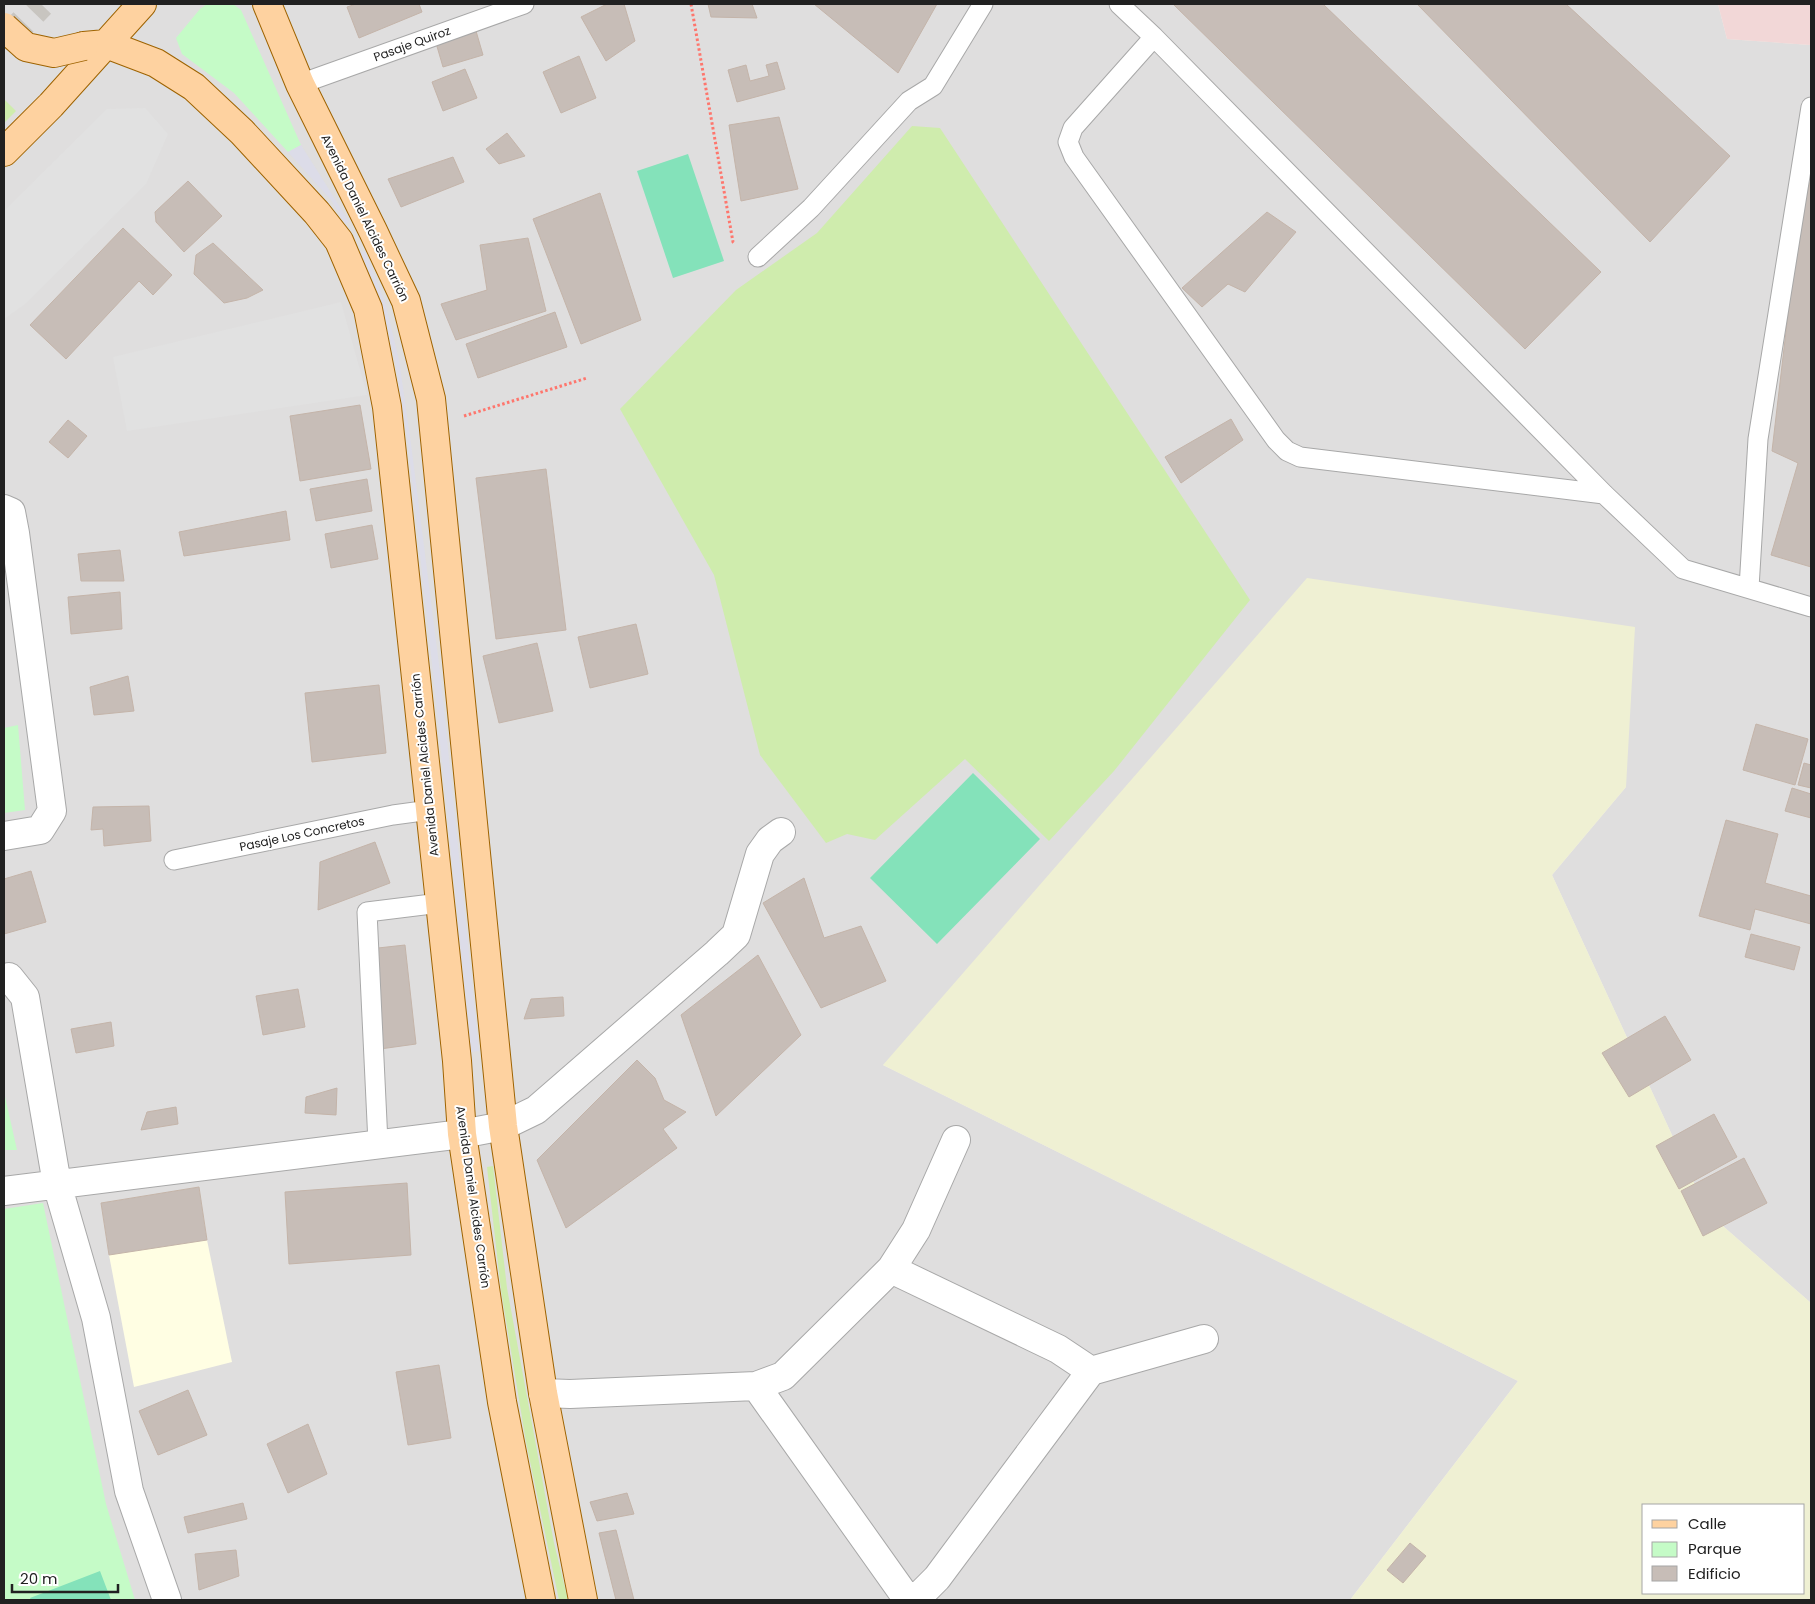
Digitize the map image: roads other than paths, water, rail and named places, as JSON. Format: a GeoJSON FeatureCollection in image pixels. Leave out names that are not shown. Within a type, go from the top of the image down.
{"type":"FeatureCollection","features":[{"type":"Feature","properties":{"kind":"main road"},"geometry":{"type":"LineString","coordinates":[[4,152],[51,105],[95,45],[142,4]]}},
{"type":"Feature","properties":{"kind":"main road","name":"Avenida Daniel Alcides Carrión"},"geometry":{"type":"LineString","coordinates":[[267,4],[300,84],[406,301],[431,399],[503,1126],[543,1393],[583,1600]]}},
{"type":"Feature","properties":{"kind":"main road"},"geometry":{"type":"LineString","coordinates":[[4,27],[26,47],[54,53],[95,45]]}},
{"type":"Feature","properties":{"kind":"main road","name":"Avenida Daniel Alcides Carrión"},"geometry":{"type":"LineString","coordinates":[[95,45],[156,63],[194,87],[242,132],[317,213],[339,241],[368,310],[387,407],[457,1061],[462,1134],[502,1402],[541,1600]]}},
{"type":"Feature","properties":{"kind":"street"},"geometry":{"type":"LineString","coordinates":[[4,510],[11,512],[16,533],[52,811],[40,830],[4,836]]}},
{"type":"Feature","properties":{"kind":"street"},"geometry":{"type":"LineString","coordinates":[[4,1191],[462,1134],[503,1126],[536,1110],[736,935],[760,854],[770,840],[780,832]]}},
{"type":"Feature","properties":{"kind":"street"},"geometry":{"type":"LineString","coordinates":[[4,979],[9,977],[25,997],[57,1184],[96,1318],[129,1491],[167,1600]]}},
{"type":"Feature","properties":{"kind":"street"},"geometry":{"type":"LineString","coordinates":[[543,1393],[570,1394],[756,1386],[783,1376],[891,1269],[916,1230],[956,1140]]}},
{"type":"Feature","properties":{"kind":"street"},"geometry":{"type":"LineString","coordinates":[[891,1269],[1058,1349],[1090,1371]]}},
{"type":"Feature","properties":{"kind":"street"},"geometry":{"type":"LineString","coordinates":[[915,1600],[937,1578],[1090,1371],[1204,1339]]}},
{"type":"Feature","properties":{"kind":"street"},"geometry":{"type":"LineString","coordinates":[[756,1386],[908,1600]]}},
{"type":"Feature","properties":{"kind":"lane","name":"Pasaje Quiroz"},"geometry":{"type":"LineString","coordinates":[[300,84],[524,4]]}},
{"type":"Feature","properties":{"kind":"lane"},"geometry":{"type":"LineString","coordinates":[[758,257],[810,208],[909,101],[933,86],[983,4]]}},
{"type":"Feature","properties":{"kind":"lane"},"geometry":{"type":"LineString","coordinates":[[1119,4],[1154,37],[1604,494],[1682,569],[1811,607]]}},
{"type":"Feature","properties":{"kind":"lane"},"geometry":{"type":"LineString","coordinates":[[1154,37],[1073,128],[1068,142],[1080,166],[1276,440],[1287,451],[1300,457],[1604,494]]}},
{"type":"Feature","properties":{"kind":"lane"},"geometry":{"type":"LineString","coordinates":[[1749,588],[1758,439],[1811,107]]}},
{"type":"Feature","properties":{"kind":"lane","name":"Pasaje Los Concretos"},"geometry":{"type":"LineString","coordinates":[[174,860],[393,815],[430,810]]}},
{"type":"Feature","properties":{"kind":"lane"},"geometry":{"type":"LineString","coordinates":[[378,1143],[367,912],[440,903]]}},
{"type":"Feature","properties":{"kind":"tunnel"},"geometry":{"type":"LineString","coordinates":[[4,42],[41,4]]}}]}
